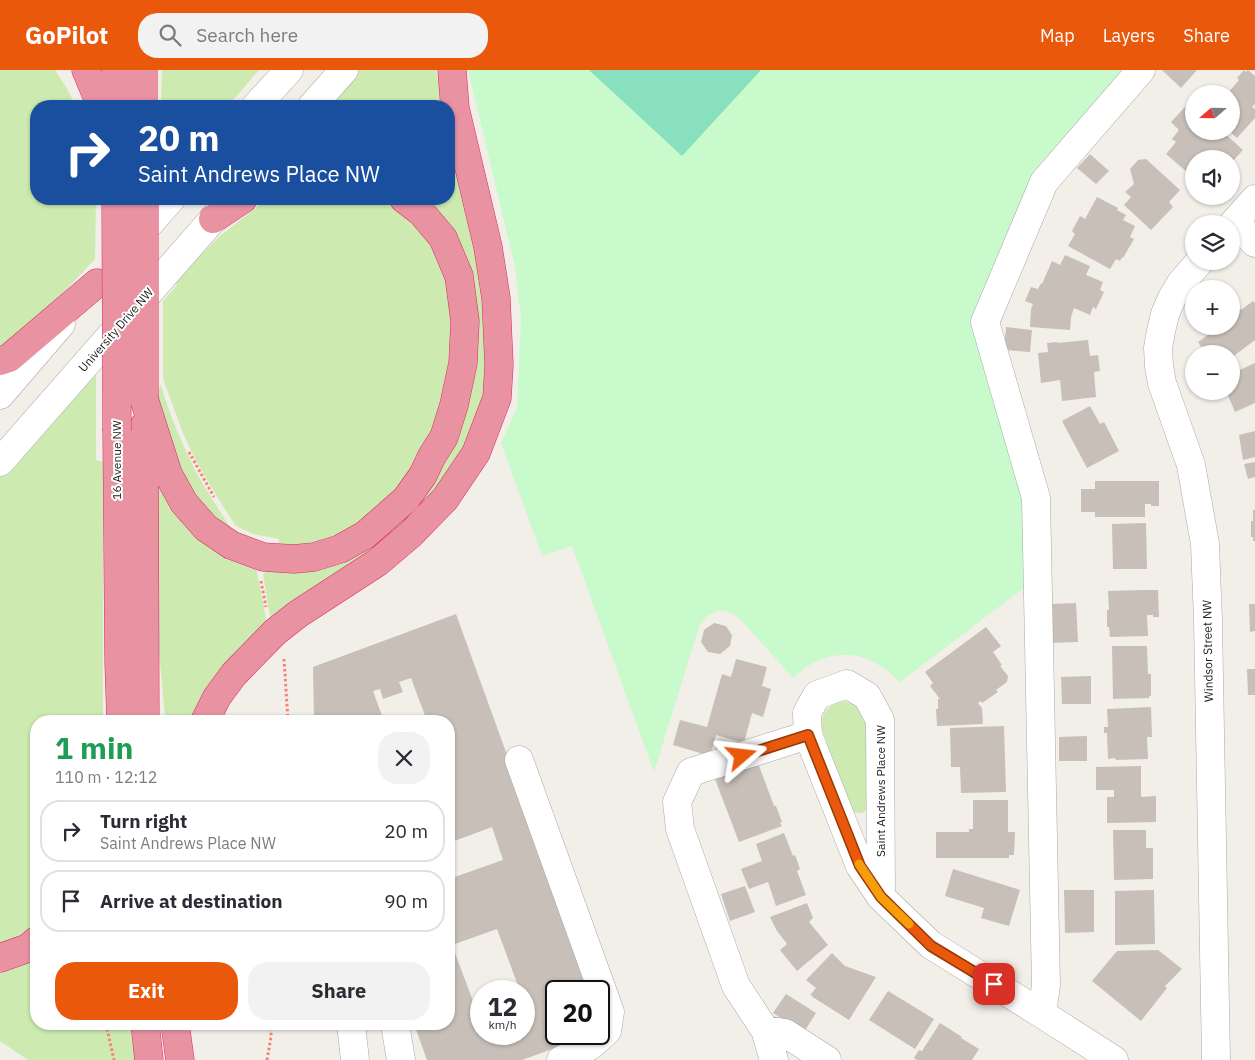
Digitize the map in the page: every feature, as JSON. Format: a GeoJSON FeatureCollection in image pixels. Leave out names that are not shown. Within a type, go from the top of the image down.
{"type":"FeatureCollection","features":[{"type":"Feature","properties":{"kind":"highway"},"geometry":{"type":"LineString","coordinates":[[86,70],[99,100]]}},
{"type":"Feature","properties":{"kind":"highway"},"geometry":{"type":"LineString","coordinates":[[116,70],[116,100]]}},
{"type":"Feature","properties":{"kind":"highway"},"geometry":{"type":"LineString","coordinates":[[143,70],[143,100]]}},
{"type":"Feature","properties":{"kind":"highway"},"geometry":{"type":"LineString","coordinates":[[452,70],[454,100]]}},
{"type":"Feature","properties":{"kind":"highway"},"geometry":{"type":"LineString","coordinates":[[215,709],[234,674],[275,632],[298,614],[378,562],[411,534],[445,499],[476,452],[496,398],[498,347],[496,298],[488,247],[455,108]]}},
{"type":"Feature","properties":{"kind":"highway","name":"16 Avenue NW"},"geometry":{"type":"LineString","coordinates":[[116,205],[118,663],[121,715]]}},
{"type":"Feature","properties":{"kind":"highway"},"geometry":{"type":"LineString","coordinates":[[144,205],[145,715]]}},
{"type":"Feature","properties":{"kind":"highway"},"geometry":{"type":"LineString","coordinates":[[213,219],[235,205]]}},
{"type":"Feature","properties":{"kind":"highway"},"geometry":{"type":"LineString","coordinates":[[144,400],[168,474],[184,503],[206,528],[230,545],[263,557],[294,559],[314,557],[340,549],[365,535],[406,499],[423,475],[444,437],[454,405],[463,363],[464,321],[459,276],[443,238],[421,212],[412,205]]}},
{"type":"Feature","properties":{"kind":"highway"},"geometry":{"type":"LineString","coordinates":[[0,361],[9,358],[97,283]]}},
{"type":"Feature","properties":{"kind":"highway"},"geometry":{"type":"LineString","coordinates":[[0,958],[30,946]]}},
{"type":"Feature","properties":{"kind":"highway"},"geometry":{"type":"LineString","coordinates":[[146,1030],[149,1060]]}},
{"type":"Feature","properties":{"kind":"highway"},"geometry":{"type":"LineString","coordinates":[[176,1030],[180,1060]]}},
{"type":"Feature","properties":{"kind":"street"},"geometry":{"type":"LineString","coordinates":[[262,100],[289,70]]}},
{"type":"Feature","properties":{"kind":"street"},"geometry":{"type":"LineString","coordinates":[[317,100],[344,70]]}},
{"type":"Feature","properties":{"kind":"street"},"geometry":{"type":"LineString","coordinates":[[1042,1014],[1046,985],[1036,498],[985,322],[1044,182],[1141,70]]}},
{"type":"Feature","properties":{"kind":"street"},"geometry":{"type":"LineString","coordinates":[[1240,216],[1255,199]]}},
{"type":"Feature","properties":{"kind":"street"},"geometry":{"type":"LineString","coordinates":[[0,394],[166,205]]}},
{"type":"Feature","properties":{"kind":"street","name":"University Drive NW"},"geometry":{"type":"LineString","coordinates":[[0,462],[226,205]]}},
{"type":"Feature","properties":{"kind":"street"},"geometry":{"type":"LineString","coordinates":[[1240,230],[1255,243]]}},
{"type":"Feature","properties":{"kind":"street","name":"Windsor Street NW"},"geometry":{"type":"LineString","coordinates":[[1192,270],[1181,283],[1165,314],[1160,331],[1158,357],[1162,383],[1191,466],[1206,544],[1216,1060]]}},
{"type":"Feature","properties":{"kind":"street","name":"Saint Andrews Place NW"},"geometry":{"type":"LineString","coordinates":[[881,897],[880,720],[867,696],[847,684],[816,695],[807,713],[808,735],[860,866],[881,897],[931,946],[1114,1060]]}},
{"type":"Feature","properties":{"kind":"street"},"geometry":{"type":"LineString","coordinates":[[774,1060],[765,1030],[736,986],[680,829],[677,802],[691,772],[808,735]]}},
{"type":"Feature","properties":{"kind":"street"},"geometry":{"type":"LineString","coordinates":[[519,760],[610,1012],[607,1032],[590,1046],[561,1060]]}},
{"type":"Feature","properties":{"kind":"street"},"geometry":{"type":"LineString","coordinates":[[352,1030],[355,1060]]}},
{"type":"Feature","properties":{"kind":"street"},"geometry":{"type":"LineString","coordinates":[[396,1030],[401,1060]]}},
{"type":"Feature","properties":{"kind":"street"},"geometry":{"type":"LineString","coordinates":[[765,1030],[785,1033],[827,1060]]}},
{"type":"Feature","properties":{"kind":"path"},"geometry":{"type":"LineString","coordinates":[[188,450],[214,498]]}},
{"type":"Feature","properties":{"kind":"path"},"geometry":{"type":"LineString","coordinates":[[261,576],[268,615]]}},
{"type":"Feature","properties":{"kind":"path"},"geometry":{"type":"LineString","coordinates":[[284,657],[288,715]]}},
{"type":"Feature","properties":{"kind":"path"},"geometry":{"type":"LineString","coordinates":[[107,1030],[114,1060]]}},
{"type":"Feature","properties":{"kind":"path"},"geometry":{"type":"LineString","coordinates":[[267,1060],[271,1030]]}},
{"type":"Feature","properties":{"kind":"green space"},"geometry":{"type":"Polygon","coordinates":[[[0,70],[55,70],[73,100],[30,100],[30,205],[96,205],[95,259],[39,317],[0,346],[0,70]]]}},
{"type":"Feature","properties":{"kind":"green space"},"geometry":{"type":"Polygon","coordinates":[[[162,70],[259,70],[233,100],[161,100],[162,70]]]}},
{"type":"Feature","properties":{"kind":"green space"},"geometry":{"type":"Polygon","coordinates":[[[357,70],[436,70],[442,100],[331,100],[357,70]]]}},
{"type":"Feature","properties":{"kind":"green space"},"geometry":{"type":"Polygon","coordinates":[[[468,70],[1131,70],[975,317],[1024,500],[1029,584],[900,682],[879,665],[857,656],[845,655],[821,660],[806,667],[793,678],[735,615],[720,610],[711,614],[700,624],[654,772],[572,546],[542,556],[501,443],[517,407],[521,318],[515,267],[468,70]]]}},
{"type":"Feature","properties":{"kind":"green space"},"geometry":{"type":"Polygon","coordinates":[[[589,70],[761,70],[682,156],[589,70]]]}},
{"type":"Feature","properties":{"kind":"green space"},"geometry":{"type":"Polygon","coordinates":[[[455,165],[476,254],[486,313],[487,359],[482,399],[470,435],[458,458],[426,506],[378,548],[275,619],[270,617],[263,574],[269,570],[319,570],[397,521],[475,338],[424,205],[455,205],[455,165]]]}},
{"type":"Feature","properties":{"kind":"green space"},"geometry":{"type":"Polygon","coordinates":[[[259,205],[392,205],[410,218],[429,238],[448,280],[453,341],[444,400],[429,437],[414,465],[392,496],[371,516],[317,548],[278,550],[279,539],[253,534],[235,525],[195,459],[163,379],[163,301],[177,285],[175,282],[220,236],[259,205]]]}},
{"type":"Feature","properties":{"kind":"green space"},"geometry":{"type":"Polygon","coordinates":[[[96,372],[96,460],[103,462],[103,715],[30,715],[30,931],[0,949],[0,474],[96,372]]]}},
{"type":"Feature","properties":{"kind":"green space"},"geometry":{"type":"Polygon","coordinates":[[[161,385],[177,431],[193,466],[230,527],[229,530],[191,499],[160,420],[160,403],[157,392],[161,385]]]}},
{"type":"Feature","properties":{"kind":"green space"},"geometry":{"type":"Polygon","coordinates":[[[157,482],[254,567],[257,572],[266,618],[265,627],[210,688],[194,715],[165,715],[158,642],[157,482]]]}},
{"type":"Feature","properties":{"kind":"green space"},"geometry":{"type":"Polygon","coordinates":[[[843,701],[856,706],[866,717],[868,807],[864,812],[860,813],[851,809],[821,726],[827,709],[843,701]]]}},
{"type":"Feature","properties":{"kind":"green space"},"geometry":{"type":"Polygon","coordinates":[[[30,960],[30,1030],[131,1030],[135,1060],[28,1060],[0,1041],[0,973],[30,960]]]}},
{"type":"Feature","properties":{"kind":"building"},"geometry":{"type":"Polygon","coordinates":[[[1162,70],[1197,70],[1181,88],[1162,70]]]}},
{"type":"Feature","properties":{"kind":"building"},"geometry":{"type":"Polygon","coordinates":[[[1244,70],[1246,72],[1248,70],[1255,76],[1255,104],[1252,107],[1255,109],[1255,118],[1240,135],[1240,85],[1235,85],[1239,80],[1237,78],[1244,70]]]}},
{"type":"Feature","properties":{"kind":"building"},"geometry":{"type":"Polygon","coordinates":[[[1185,107],[1185,140],[1232,140],[1243,150],[1240,153],[1240,150],[1185,150],[1185,170],[1166,154],[1176,142],[1172,139],[1179,130],[1171,122],[1185,107]]]}},
{"type":"Feature","properties":{"kind":"building"},"geometry":{"type":"Polygon","coordinates":[[[1090,154],[1109,171],[1096,184],[1077,168],[1090,154]]]}},
{"type":"Feature","properties":{"kind":"building"},"geometry":{"type":"Polygon","coordinates":[[[1146,159],[1180,190],[1169,202],[1173,207],[1151,230],[1124,205],[1131,197],[1125,192],[1134,184],[1130,169],[1138,160],[1146,159]]]}},
{"type":"Feature","properties":{"kind":"building"},"geometry":{"type":"Polygon","coordinates":[[[1097,197],[1118,208],[1117,210],[1126,215],[1123,220],[1135,226],[1130,237],[1134,239],[1123,258],[1120,261],[1116,259],[1110,269],[1068,246],[1075,234],[1072,231],[1080,216],[1085,219],[1097,197]]]}},
{"type":"Feature","properties":{"kind":"building"},"geometry":{"type":"Polygon","coordinates":[[[1065,255],[1090,266],[1086,275],[1103,282],[1100,290],[1104,292],[1096,309],[1093,307],[1090,315],[1074,308],[1070,330],[1030,327],[1033,304],[1025,301],[1031,287],[1038,289],[1052,261],[1060,265],[1065,255]]]}},
{"type":"Feature","properties":{"kind":"building"},"geometry":{"type":"Polygon","coordinates":[[[1253,301],[1255,303],[1255,340],[1240,351],[1240,345],[1200,345],[1198,342],[1208,335],[1240,335],[1240,308],[1241,310],[1253,301]]]}},
{"type":"Feature","properties":{"kind":"building"},"geometry":{"type":"Polygon","coordinates":[[[1006,327],[1032,330],[1030,352],[1004,350],[1006,327]]]}},
{"type":"Feature","properties":{"kind":"building"},"geometry":{"type":"Polygon","coordinates":[[[1088,340],[1090,356],[1098,355],[1100,371],[1094,372],[1096,397],[1062,401],[1060,380],[1041,383],[1038,353],[1048,352],[1047,343],[1088,340]]]}},
{"type":"Feature","properties":{"kind":"building"},"geometry":{"type":"Polygon","coordinates":[[[1255,363],[1255,403],[1235,412],[1230,400],[1240,400],[1240,370],[1255,363]]]}},
{"type":"Feature","properties":{"kind":"building"},"geometry":{"type":"Polygon","coordinates":[[[1090,406],[1100,424],[1104,422],[1119,451],[1087,468],[1062,421],[1090,406]]]}},
{"type":"Feature","properties":{"kind":"building"},"geometry":{"type":"Polygon","coordinates":[[[1255,431],[1255,457],[1243,460],[1239,435],[1255,431]]]}},
{"type":"Feature","properties":{"kind":"building"},"geometry":{"type":"Polygon","coordinates":[[[1255,462],[1255,477],[1248,479],[1244,464],[1255,462]]]}},
{"type":"Feature","properties":{"kind":"building"},"geometry":{"type":"Polygon","coordinates":[[[1095,481],[1159,481],[1159,506],[1145,504],[1145,517],[1095,517],[1095,512],[1081,512],[1081,489],[1095,489],[1095,481]]]}},
{"type":"Feature","properties":{"kind":"building"},"geometry":{"type":"Polygon","coordinates":[[[1253,510],[1255,510],[1255,541],[1251,537],[1253,510]]]}},
{"type":"Feature","properties":{"kind":"building"},"geometry":{"type":"Polygon","coordinates":[[[1146,523],[1147,569],[1113,569],[1112,524],[1146,523]]]}},
{"type":"Feature","properties":{"kind":"building"},"geometry":{"type":"Polygon","coordinates":[[[1158,590],[1159,617],[1147,615],[1148,636],[1110,637],[1109,627],[1107,627],[1107,610],[1109,610],[1108,591],[1158,590]]]}},
{"type":"Feature","properties":{"kind":"building"},"geometry":{"type":"Polygon","coordinates":[[[1076,603],[1078,642],[1051,643],[1050,604],[1076,603]]]}},
{"type":"Feature","properties":{"kind":"building"},"geometry":{"type":"Polygon","coordinates":[[[1249,604],[1255,604],[1255,631],[1250,632],[1249,604]]]}},
{"type":"Feature","properties":{"kind":"building"},"geometry":{"type":"Polygon","coordinates":[[[456,614],[561,904],[557,906],[584,980],[545,980],[545,1045],[564,1045],[522,1060],[427,1060],[416,1030],[455,1030],[455,953],[470,993],[470,1045],[535,1045],[535,980],[516,980],[497,929],[455,944],[455,877],[503,860],[492,827],[455,841],[455,715],[425,715],[411,678],[399,682],[403,692],[383,699],[380,689],[373,691],[382,715],[314,715],[313,667],[456,614]]]}},
{"type":"Feature","properties":{"kind":"building"},"geometry":{"type":"Polygon","coordinates":[[[714,623],[726,626],[732,635],[730,646],[720,654],[708,652],[701,642],[704,630],[714,623]]]}},
{"type":"Feature","properties":{"kind":"building"},"geometry":{"type":"Polygon","coordinates":[[[986,627],[1001,646],[993,652],[1008,676],[1007,682],[996,690],[998,692],[982,703],[981,701],[978,703],[982,708],[983,724],[937,726],[936,709],[938,709],[938,699],[940,699],[930,686],[933,683],[925,672],[986,627]]]}},
{"type":"Feature","properties":{"kind":"building"},"geometry":{"type":"Polygon","coordinates":[[[1112,646],[1147,646],[1148,674],[1151,674],[1151,696],[1149,698],[1113,699],[1112,646]]]}},
{"type":"Feature","properties":{"kind":"building"},"geometry":{"type":"Polygon","coordinates":[[[736,659],[767,667],[762,686],[771,689],[763,717],[752,713],[744,743],[716,735],[710,756],[673,745],[680,720],[707,727],[722,674],[731,677],[736,659]]]}},
{"type":"Feature","properties":{"kind":"building"},"geometry":{"type":"Polygon","coordinates":[[[1247,669],[1255,669],[1255,695],[1248,695],[1247,669]]]}},
{"type":"Feature","properties":{"kind":"building"},"geometry":{"type":"Polygon","coordinates":[[[1091,676],[1091,704],[1062,704],[1061,677],[1091,676]]]}},
{"type":"Feature","properties":{"kind":"building"},"geometry":{"type":"Polygon","coordinates":[[[1151,707],[1152,737],[1147,737],[1148,759],[1108,759],[1107,733],[1104,733],[1104,727],[1108,727],[1107,709],[1151,707]]]}},
{"type":"Feature","properties":{"kind":"building"},"geometry":{"type":"Polygon","coordinates":[[[1004,726],[1006,792],[961,793],[960,767],[951,767],[950,728],[1004,726]]]}},
{"type":"Feature","properties":{"kind":"building"},"geometry":{"type":"Polygon","coordinates":[[[1087,736],[1087,761],[1059,761],[1059,737],[1087,736]]]}},
{"type":"Feature","properties":{"kind":"building"},"geometry":{"type":"Polygon","coordinates":[[[758,763],[774,806],[776,806],[782,826],[739,842],[715,779],[758,763]]]}},
{"type":"Feature","properties":{"kind":"building"},"geometry":{"type":"Polygon","coordinates":[[[1141,766],[1141,797],[1156,796],[1156,822],[1107,823],[1107,797],[1114,797],[1114,790],[1096,790],[1096,767],[1141,766]]]}},
{"type":"Feature","properties":{"kind":"building"},"geometry":{"type":"Polygon","coordinates":[[[973,800],[1008,800],[1008,832],[1015,832],[1014,855],[1009,855],[1009,858],[936,858],[936,832],[969,832],[969,829],[973,829],[973,800]]]}},
{"type":"Feature","properties":{"kind":"building"},"geometry":{"type":"Polygon","coordinates":[[[1113,830],[1146,830],[1146,848],[1153,848],[1153,879],[1114,880],[1113,830]]]}},
{"type":"Feature","properties":{"kind":"building"},"geometry":{"type":"Polygon","coordinates":[[[784,833],[800,869],[797,871],[806,895],[776,906],[768,882],[749,889],[741,869],[762,861],[756,844],[784,833]]]}},
{"type":"Feature","properties":{"kind":"building"},"geometry":{"type":"Polygon","coordinates":[[[953,869],[1020,890],[1009,926],[981,918],[984,908],[945,896],[953,869]]]}},
{"type":"Feature","properties":{"kind":"building"},"geometry":{"type":"Polygon","coordinates":[[[745,886],[755,912],[730,921],[721,894],[745,886]]]}},
{"type":"Feature","properties":{"kind":"building"},"geometry":{"type":"Polygon","coordinates":[[[1064,890],[1094,890],[1094,932],[1065,933],[1064,890]]]}},
{"type":"Feature","properties":{"kind":"building"},"geometry":{"type":"Polygon","coordinates":[[[1154,890],[1155,944],[1115,945],[1115,891],[1154,890]]]}},
{"type":"Feature","properties":{"kind":"building"},"geometry":{"type":"Polygon","coordinates":[[[807,903],[813,918],[809,922],[828,945],[797,971],[780,950],[787,944],[777,931],[770,917],[807,903]]]}},
{"type":"Feature","properties":{"kind":"building"},"geometry":{"type":"Polygon","coordinates":[[[1158,950],[1182,969],[1165,986],[1167,988],[1141,1021],[1092,981],[1117,951],[1158,950]]]}},
{"type":"Feature","properties":{"kind":"building"},"geometry":{"type":"Polygon","coordinates":[[[832,953],[845,966],[876,977],[849,1020],[811,996],[816,988],[806,980],[832,953]]]}},
{"type":"Feature","properties":{"kind":"building"},"geometry":{"type":"Polygon","coordinates":[[[888,991],[934,1019],[915,1049],[869,1020],[888,991]]]}},
{"type":"Feature","properties":{"kind":"building"},"geometry":{"type":"Polygon","coordinates":[[[786,994],[816,1013],[804,1032],[773,1013],[786,994]]]}},
{"type":"Feature","properties":{"kind":"building"},"geometry":{"type":"Polygon","coordinates":[[[940,1023],[979,1049],[972,1060],[917,1060],[914,1058],[919,1050],[922,1051],[940,1023]]]}},
{"type":"Feature","properties":{"kind":"slow traffic"},"geometry":{"type":"LineString","coordinates":[[859,864],[881,897],[909,924]]}},
{"type":"Feature","properties":{"kind":"route"},"geometry":{"type":"LineString","coordinates":[[742,756],[808,735],[860,866],[881,897],[931,946],[994,984]]}}]}
